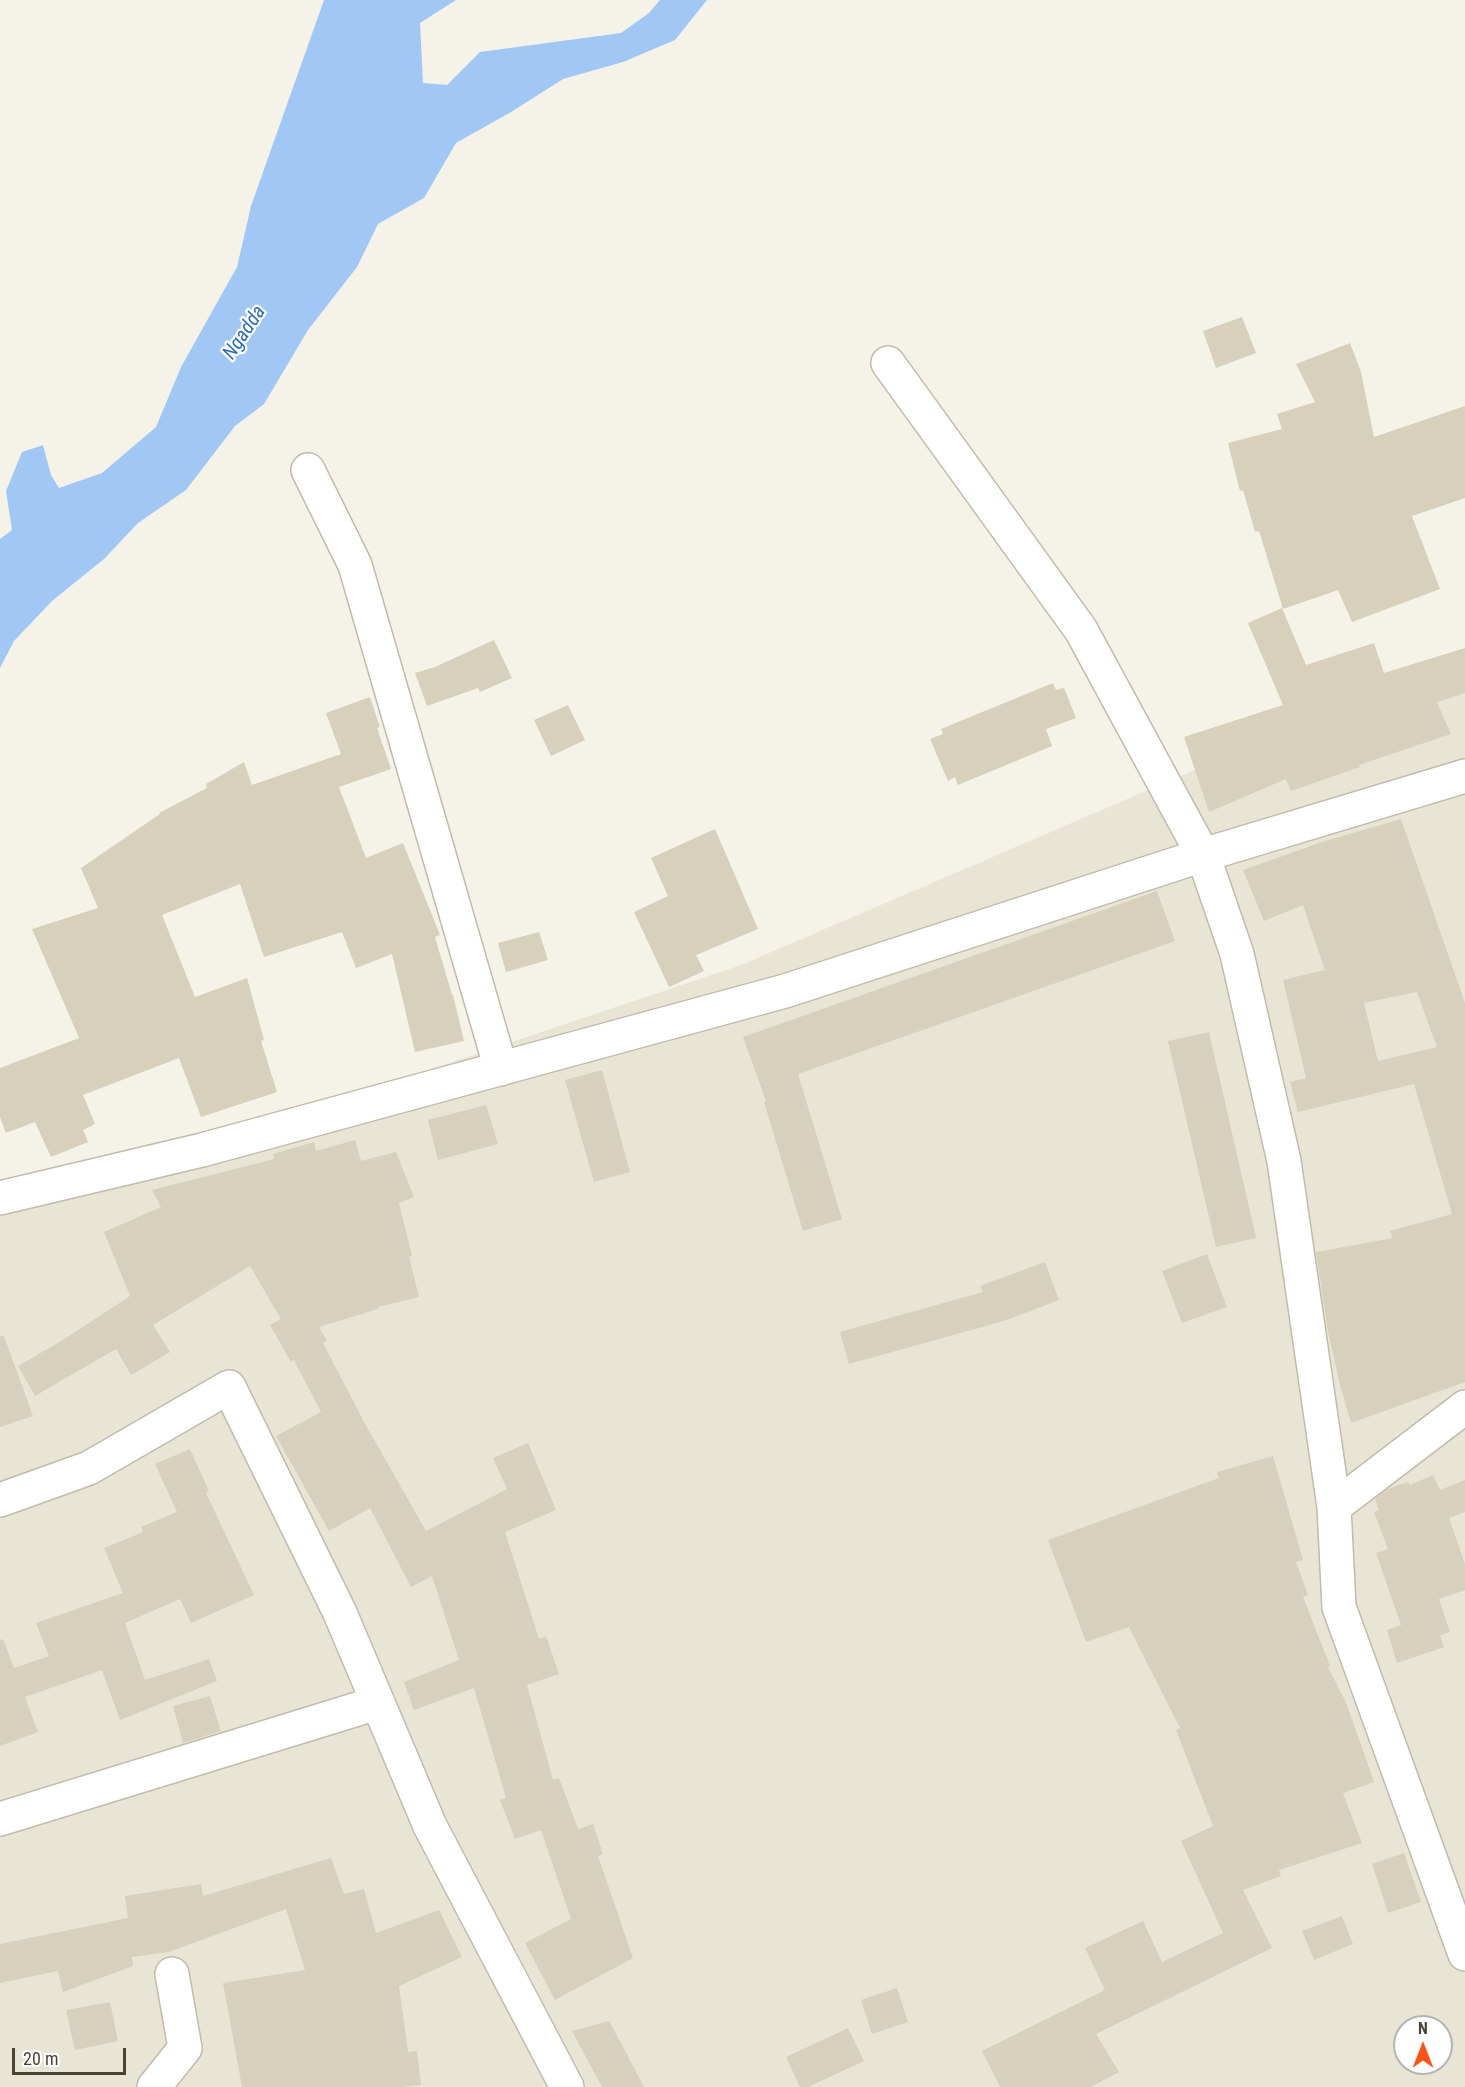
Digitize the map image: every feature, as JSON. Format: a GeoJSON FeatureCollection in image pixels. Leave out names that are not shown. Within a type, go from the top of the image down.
{"type":"FeatureCollection","features":[{"type":"Feature","properties":{"kind":"street"},"geometry":{"type":"LineString","coordinates":[[888,363],[1081,630],[1203,855],[1237,954],[1284,1161],[1334,1507],[1339,1607],[1465,1954]]}},
{"type":"Feature","properties":{"kind":"street"},"geometry":{"type":"LineString","coordinates":[[308,470],[355,565],[501,1069]]}},
{"type":"Feature","properties":{"kind":"street"},"geometry":{"type":"LineString","coordinates":[[0,1198],[202,1150],[785,991],[1203,855],[1465,776]]}},
{"type":"Feature","properties":{"kind":"street"},"geometry":{"type":"LineString","coordinates":[[0,1500],[89,1468],[229,1387],[340,1613],[430,1826],[567,2087]]}},
{"type":"Feature","properties":{"kind":"street"},"geometry":{"type":"LineString","coordinates":[[1334,1507],[1465,1407]]}},
{"type":"Feature","properties":{"kind":"street"},"geometry":{"type":"LineString","coordinates":[[0,1819],[377,1703]]}},
{"type":"Feature","properties":{"kind":"street"},"geometry":{"type":"LineString","coordinates":[[154,2087],[184,2048],[172,1974]]}},
{"type":"Feature","properties":{"kind":"shaded area"},"geometry":{"type":"Polygon","coordinates":[[[1465,654],[1465,2087],[0,2087],[0,1214],[741,965],[1465,654]]]}},
{"type":"Feature","properties":{"kind":"water","name":"Ngadda"},"geometry":{"type":"Polygon","coordinates":[[[324,0],[456,0],[420,23],[423,83],[447,85],[480,52],[621,33],[649,13],[660,0],[707,0],[675,40],[623,62],[563,79],[456,143],[424,198],[378,224],[357,267],[308,330],[264,404],[235,426],[186,490],[138,523],[104,559],[52,601],[14,641],[0,668],[0,539],[12,530],[6,491],[22,452],[43,445],[51,475],[59,488],[102,473],[156,427],[181,367],[237,267],[251,206],[324,0]]]}},
{"type":"Feature","properties":{"kind":"building"},"geometry":{"type":"Polygon","coordinates":[[[1242,317],[1256,353],[1216,368],[1203,331],[1242,317]]]}},
{"type":"Feature","properties":{"kind":"building"},"geometry":{"type":"Polygon","coordinates":[[[1350,343],[1361,372],[1374,437],[1465,406],[1465,498],[1412,516],[1440,589],[1352,622],[1338,590],[1283,609],[1259,531],[1255,532],[1243,490],[1240,491],[1228,443],[1282,429],[1277,414],[1315,402],[1296,364],[1350,343]]]}},
{"type":"Feature","properties":{"kind":"building"},"geometry":{"type":"Polygon","coordinates":[[[1282,608],[1306,665],[1374,643],[1384,673],[1465,648],[1465,693],[1437,702],[1451,734],[1291,791],[1286,779],[1209,812],[1184,737],[1283,705],[1248,623],[1282,608]]]}},
{"type":"Feature","properties":{"kind":"building"},"geometry":{"type":"Polygon","coordinates":[[[494,640],[512,678],[480,692],[478,688],[427,706],[415,673],[435,667],[494,640]]]}},
{"type":"Feature","properties":{"kind":"building"},"geometry":{"type":"Polygon","coordinates":[[[1053,683],[1056,690],[1064,688],[1076,718],[1046,729],[1052,746],[958,785],[955,777],[948,781],[930,739],[943,734],[941,729],[1053,683]]]}},
{"type":"Feature","properties":{"kind":"building"},"geometry":{"type":"Polygon","coordinates":[[[370,697],[380,727],[377,728],[391,769],[339,787],[366,858],[403,843],[440,935],[435,937],[464,1041],[415,1052],[392,954],[356,968],[342,932],[264,957],[240,884],[162,915],[195,997],[247,978],[264,1040],[261,1041],[277,1092],[201,1117],[179,1058],[83,1095],[95,1124],[83,1130],[88,1142],[51,1157],[35,1122],[6,1133],[0,1117],[0,1068],[79,1038],[32,929],[98,908],[81,868],[159,813],[207,788],[206,784],[244,762],[252,785],[341,754],[326,713],[370,697]]]}},
{"type":"Feature","properties":{"kind":"building"},"geometry":{"type":"Polygon","coordinates":[[[568,705],[585,740],[551,756],[534,720],[568,705]]]}},
{"type":"Feature","properties":{"kind":"building"},"geometry":{"type":"Polygon","coordinates":[[[1401,819],[1465,1003],[1465,1382],[1351,1423],[1328,1332],[1316,1252],[1393,1238],[1390,1231],[1452,1214],[1414,1084],[1298,1112],[1290,1082],[1306,1078],[1283,980],[1325,970],[1303,905],[1264,921],[1243,870],[1322,842],[1401,819]],[[1417,992],[1364,1003],[1378,1061],[1437,1047],[1417,992]]]}},
{"type":"Feature","properties":{"kind":"building"},"geometry":{"type":"Polygon","coordinates":[[[715,829],[758,929],[696,955],[704,971],[669,987],[634,912],[668,896],[651,858],[715,829]]]}},
{"type":"Feature","properties":{"kind":"building"},"geometry":{"type":"Polygon","coordinates":[[[1157,891],[1175,941],[798,1074],[842,1219],[803,1231],[764,1102],[766,1101],[743,1037],[1157,891]]]}},
{"type":"Feature","properties":{"kind":"building"},"geometry":{"type":"Polygon","coordinates":[[[539,932],[548,960],[506,972],[498,943],[539,932]]]}},
{"type":"Feature","properties":{"kind":"building"},"geometry":{"type":"Polygon","coordinates":[[[1209,1032],[1256,1238],[1216,1247],[1168,1041],[1209,1032]]]}},
{"type":"Feature","properties":{"kind":"building"},"geometry":{"type":"Polygon","coordinates":[[[602,1070],[630,1172],[594,1182],[565,1080],[602,1070]]]}},
{"type":"Feature","properties":{"kind":"building"},"geometry":{"type":"Polygon","coordinates":[[[486,1105],[498,1144],[438,1160],[428,1120],[486,1105]]]}},
{"type":"Feature","properties":{"kind":"building"},"geometry":{"type":"Polygon","coordinates":[[[355,1140],[361,1161],[396,1152],[414,1197],[399,1203],[419,1297],[378,1307],[378,1309],[319,1327],[327,1341],[323,1343],[364,1422],[426,1531],[507,1489],[493,1458],[528,1443],[556,1510],[505,1532],[539,1639],[546,1636],[559,1674],[527,1685],[553,1780],[559,1778],[578,1829],[593,1824],[603,1854],[598,1856],[633,1958],[555,2000],[525,1943],[571,1919],[541,1830],[515,1839],[500,1800],[506,1798],[474,1688],[414,1710],[404,1682],[459,1660],[432,1576],[411,1587],[370,1508],[329,1531],[276,1436],[321,1412],[294,1360],[291,1362],[270,1325],[281,1319],[250,1266],[153,1325],[170,1352],[131,1375],[116,1349],[35,1396],[18,1366],[63,1340],[130,1296],[104,1232],[161,1207],[152,1190],[274,1159],[273,1154],[314,1142],[316,1151],[355,1140]]]}},
{"type":"Feature","properties":{"kind":"building"},"geometry":{"type":"Polygon","coordinates":[[[1207,1254],[1227,1307],[1182,1323],[1162,1271],[1207,1254]]]}},
{"type":"Feature","properties":{"kind":"building"},"geometry":{"type":"Polygon","coordinates":[[[1045,1262],[1059,1300],[1004,1321],[849,1364],[840,1332],[983,1292],[980,1286],[1045,1262]]]}},
{"type":"Feature","properties":{"kind":"building"},"geometry":{"type":"Polygon","coordinates":[[[0,1336],[4,1336],[33,1416],[0,1427],[0,1336]]]}},
{"type":"Feature","properties":{"kind":"building"},"geometry":{"type":"Polygon","coordinates":[[[190,1449],[209,1491],[206,1493],[254,1595],[191,1623],[180,1599],[125,1623],[145,1680],[209,1659],[217,1681],[120,1720],[102,1670],[25,1697],[38,1732],[0,1746],[0,1640],[3,1639],[14,1668],[49,1656],[36,1623],[123,1593],[104,1548],[143,1532],[141,1527],[177,1512],[155,1464],[190,1449]]]}},
{"type":"Feature","properties":{"kind":"building"},"geometry":{"type":"Polygon","coordinates":[[[1273,1456],[1303,1560],[1296,1562],[1308,1595],[1303,1597],[1330,1666],[1328,1667],[1347,1705],[1374,1782],[1343,1793],[1362,1843],[1279,1870],[1281,1876],[1243,1890],[1272,1948],[1096,2034],[1119,2072],[1091,2087],[1000,2087],[982,2051],[1105,1990],[1085,1948],[1143,1921],[1162,1962],[1223,1933],[1181,1841],[1213,1826],[1176,1730],[1180,1728],[1129,1627],[1086,1642],[1048,1540],[1219,1478],[1217,1472],[1273,1456]]]}},
{"type":"Feature","properties":{"kind":"building"},"geometry":{"type":"Polygon","coordinates":[[[1433,1475],[1440,1490],[1465,1480],[1465,1512],[1449,1518],[1465,1564],[1465,1590],[1439,1599],[1450,1632],[1440,1635],[1444,1647],[1397,1663],[1387,1630],[1401,1625],[1376,1553],[1388,1549],[1374,1512],[1379,1510],[1375,1499],[1388,1489],[1408,1482],[1410,1485],[1433,1475]]]}},
{"type":"Feature","properties":{"kind":"building"},"geometry":{"type":"Polygon","coordinates":[[[210,1696],[221,1731],[183,1743],[173,1706],[210,1696]]]}},
{"type":"Feature","properties":{"kind":"building"},"geometry":{"type":"Polygon","coordinates":[[[1404,1853],[1421,1902],[1388,1913],[1372,1864],[1404,1853]]]}},
{"type":"Feature","properties":{"kind":"building"},"geometry":{"type":"Polygon","coordinates":[[[331,1858],[344,1894],[364,1889],[376,1933],[439,1910],[462,1957],[399,1986],[408,2052],[417,2051],[421,2085],[242,2087],[223,1983],[305,1970],[286,1909],[169,1952],[132,1957],[133,1966],[63,1992],[58,1971],[0,1983],[0,1944],[128,1918],[125,1896],[201,1884],[203,1896],[331,1858]]]}},
{"type":"Feature","properties":{"kind":"building"},"geometry":{"type":"Polygon","coordinates":[[[1342,1916],[1353,1944],[1314,1960],[1302,1931],[1342,1916]]]}},
{"type":"Feature","properties":{"kind":"building"},"geometry":{"type":"Polygon","coordinates":[[[897,1988],[908,2022],[872,2034],[861,2000],[897,1988]]]}},
{"type":"Feature","properties":{"kind":"building"},"geometry":{"type":"Polygon","coordinates":[[[110,2002],[118,2041],[75,2050],[66,2010],[110,2002]]]}},
{"type":"Feature","properties":{"kind":"building"},"geometry":{"type":"Polygon","coordinates":[[[609,2021],[644,2087],[602,2087],[572,2031],[609,2021]]]}},
{"type":"Feature","properties":{"kind":"building"},"geometry":{"type":"Polygon","coordinates":[[[848,2028],[864,2061],[808,2087],[800,2087],[786,2057],[848,2028]]]}}]}
